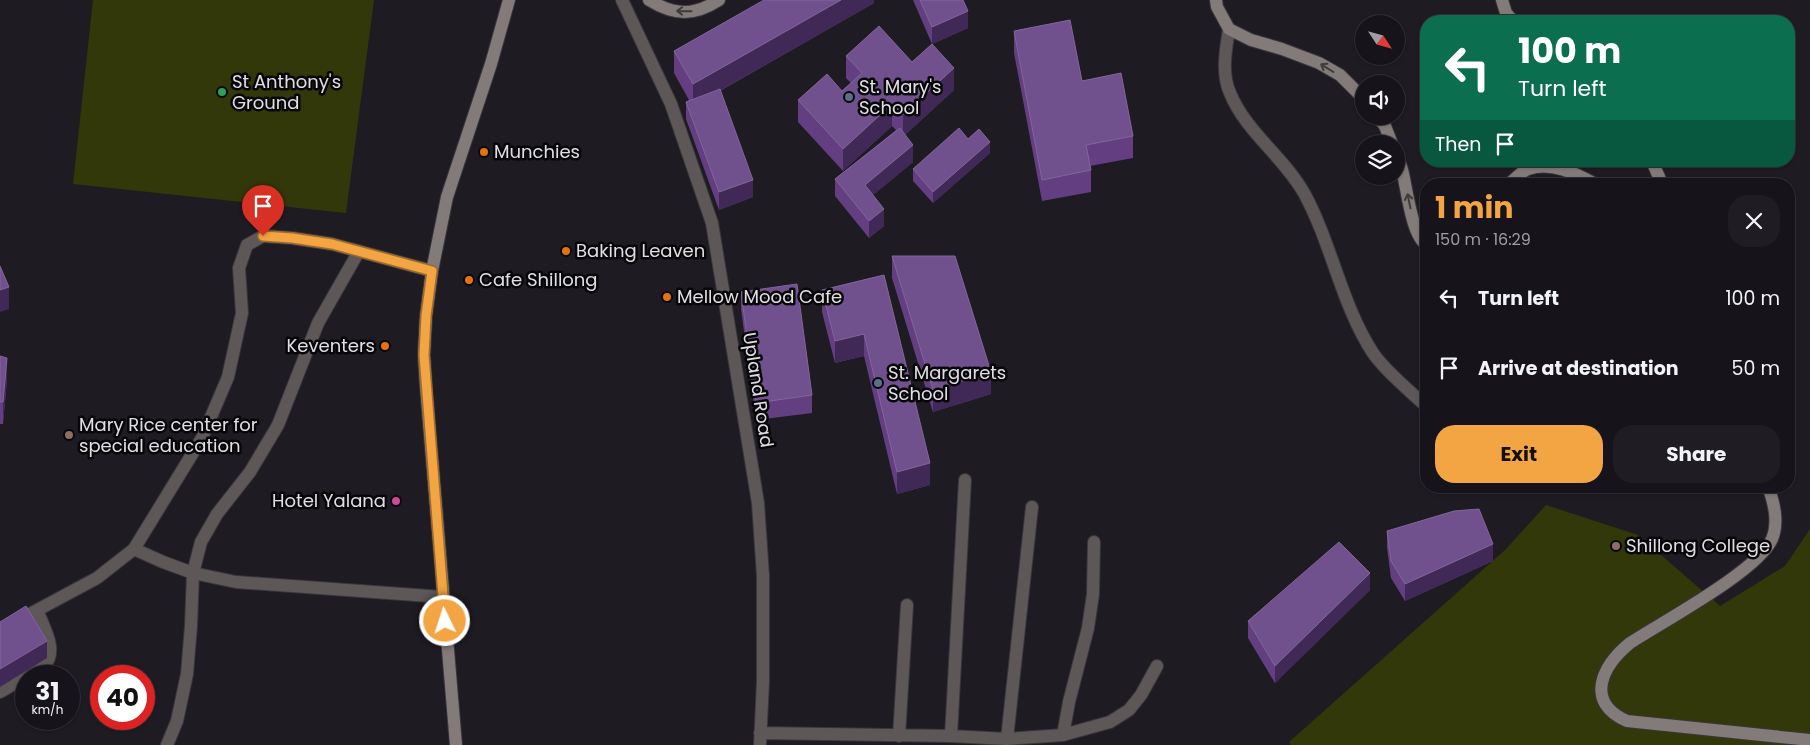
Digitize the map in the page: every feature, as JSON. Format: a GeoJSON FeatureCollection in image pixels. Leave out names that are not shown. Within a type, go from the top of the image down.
{"type":"FeatureCollection","features":[{"type":"Feature","properties":{"kind":"street"},"geometry":{"type":"LineString","coordinates":[[456,745],[424,355],[426,316],[432,271],[446,197],[491,64],[509,0]]}},
{"type":"Feature","properties":{"kind":"street","name":"Upland Road"},"geometry":{"type":"LineString","coordinates":[[622,0],[671,104],[712,223],[758,502],[763,576],[763,681],[760,739]]}},
{"type":"Feature","properties":{"kind":"street"},"geometry":{"type":"LineString","coordinates":[[648,0],[670,10],[686,12],[704,9],[719,0]]}},
{"type":"Feature","properties":{"kind":"street"},"geometry":{"type":"LineString","coordinates":[[1216,0],[1217,7],[1229,29],[1251,40],[1320,63],[1340,76],[1355,90]]}},
{"type":"Feature","properties":{"kind":"street"},"geometry":{"type":"LineString","coordinates":[[1502,0],[1508,15]]}},
{"type":"Feature","properties":{"kind":"street"},"geometry":{"type":"LineString","coordinates":[[1229,29],[1225,61],[1229,91],[1245,120],[1282,162],[1303,191],[1321,228],[1356,322],[1373,354],[1402,385],[1420,401]]}},
{"type":"Feature","properties":{"kind":"street"},"geometry":{"type":"LineString","coordinates":[[1517,178],[1527,170],[1543,167]]}},
{"type":"Feature","properties":{"kind":"street"},"geometry":{"type":"LineString","coordinates":[[1552,167],[1574,173],[1584,178]]}},
{"type":"Feature","properties":{"kind":"street"},"geometry":{"type":"LineString","coordinates":[[1405,182],[1411,213],[1420,237]]}},
{"type":"Feature","properties":{"kind":"street"},"geometry":{"type":"LineString","coordinates":[[0,630],[97,578],[134,549],[202,438],[228,378],[242,313],[239,268],[247,245],[263,236],[332,244],[432,271]]}},
{"type":"Feature","properties":{"kind":"street"},"geometry":{"type":"LineString","coordinates":[[167,745],[177,721],[187,674],[193,573],[201,542],[217,514],[250,472],[278,425],[318,323],[359,251]]}},
{"type":"Feature","properties":{"kind":"street"},"geometry":{"type":"LineString","coordinates":[[951,736],[965,480]]}},
{"type":"Feature","properties":{"kind":"street"},"geometry":{"type":"LineString","coordinates":[[1770,493],[1776,518],[1772,539],[1766,548],[1751,563],[1711,593],[1620,651],[1607,668],[1601,685],[1601,694],[1608,709],[1627,721],[1810,740]]}},
{"type":"Feature","properties":{"kind":"street"},"geometry":{"type":"LineString","coordinates":[[1007,739],[1032,507]]}},
{"type":"Feature","properties":{"kind":"street"},"geometry":{"type":"LineString","coordinates":[[1055,738],[1068,702],[1088,628],[1093,594],[1094,542]]}},
{"type":"Feature","properties":{"kind":"street"},"geometry":{"type":"LineString","coordinates":[[134,549],[193,573],[236,582],[443,597]]}},
{"type":"Feature","properties":{"kind":"street"},"geometry":{"type":"LineString","coordinates":[[899,736],[908,605]]}},
{"type":"Feature","properties":{"kind":"street"},"geometry":{"type":"LineString","coordinates":[[37,610],[49,640],[49,659],[45,665]]}},
{"type":"Feature","properties":{"kind":"street"},"geometry":{"type":"LineString","coordinates":[[760,739],[899,736],[1007,739],[1055,738],[1110,722],[1129,710],[1142,695],[1157,666]]}},
{"type":"Feature","properties":{"kind":"street"},"geometry":{"type":"LineString","coordinates":[[0,692],[15,683]]}},
{"type":"Feature","properties":{"kind":"green space","name":"St Anthony's Ground"},"geometry":{"type":"Polygon","coordinates":[[[93,0],[374,0],[346,213],[73,184],[93,0]]]}},
{"type":"Feature","properties":{"kind":"green space"},"geometry":{"type":"Polygon","coordinates":[[[1546,505],[1638,535],[1720,606],[1785,566],[1810,529],[1810,745],[1291,745],[1289,742],[1505,550],[1546,505]]]}},
{"type":"Feature","properties":{"kind":"building"},"geometry":{"type":"Polygon","coordinates":[[[764,0],[841,0],[693,84],[674,51],[764,0]]]}},
{"type":"Feature","properties":{"kind":"building"},"geometry":{"type":"Polygon","coordinates":[[[920,0],[963,0],[968,11],[932,27],[920,0]]]}},
{"type":"Feature","properties":{"kind":"building"},"geometry":{"type":"Polygon","coordinates":[[[1070,20],[1082,81],[1121,73],[1133,136],[1086,145],[1091,170],[1042,180],[1014,31],[1070,20]]]}},
{"type":"Feature","properties":{"kind":"building"},"geometry":{"type":"Polygon","coordinates":[[[879,26],[912,62],[932,44],[954,68],[903,115],[892,104],[843,149],[798,100],[827,74],[842,91],[862,73],[846,56],[879,26]]]}},
{"type":"Feature","properties":{"kind":"building"},"geometry":{"type":"Polygon","coordinates":[[[720,89],[753,180],[719,192],[686,102],[720,89]]]}},
{"type":"Feature","properties":{"kind":"building"},"geometry":{"type":"Polygon","coordinates":[[[900,128],[913,145],[865,185],[884,209],[869,221],[835,179],[900,128]]]}},
{"type":"Feature","properties":{"kind":"building"},"geometry":{"type":"Polygon","coordinates":[[[959,128],[968,139],[979,129],[990,142],[933,192],[913,169],[959,128]]]}},
{"type":"Feature","properties":{"kind":"building"},"geometry":{"type":"Polygon","coordinates":[[[892,256],[955,256],[991,372],[933,390],[892,256]]]}},
{"type":"Feature","properties":{"kind":"building"},"geometry":{"type":"Polygon","coordinates":[[[0,266],[9,287],[0,290],[0,266]]]}},
{"type":"Feature","properties":{"kind":"building"},"geometry":{"type":"Polygon","coordinates":[[[884,275],[930,463],[897,472],[864,334],[835,341],[822,290],[884,275]]]}},
{"type":"Feature","properties":{"kind":"building"},"geometry":{"type":"Polygon","coordinates":[[[797,284],[812,395],[756,403],[741,292],[797,284]]]}},
{"type":"Feature","properties":{"kind":"building"},"geometry":{"type":"Polygon","coordinates":[[[0,356],[7,358],[3,402],[0,402],[0,356]]]}},
{"type":"Feature","properties":{"kind":"building"},"geometry":{"type":"Polygon","coordinates":[[[1479,509],[1493,544],[1405,584],[1391,561],[1387,531],[1454,511],[1479,509]]]}},
{"type":"Feature","properties":{"kind":"building"},"geometry":{"type":"Polygon","coordinates":[[[1339,542],[1370,573],[1275,666],[1248,621],[1339,542]]]}},
{"type":"Feature","properties":{"kind":"building"},"geometry":{"type":"Polygon","coordinates":[[[26,606],[47,641],[0,669],[0,622],[26,606]]]}},
{"type":"Feature","properties":{"kind":"place","name":"St Anthony's Ground"},"geometry":{"type":"Point","coordinates":[222,92]}},
{"type":"Feature","properties":{"kind":"place","name":"St. Mary's School"},"geometry":{"type":"Point","coordinates":[849,97]}},
{"type":"Feature","properties":{"kind":"place","name":"Munchies"},"geometry":{"type":"Point","coordinates":[484,152]}},
{"type":"Feature","properties":{"kind":"place","name":"Baking Leaven"},"geometry":{"type":"Point","coordinates":[566,251]}},
{"type":"Feature","properties":{"kind":"place","name":"Cafe Shillong"},"geometry":{"type":"Point","coordinates":[469,280]}},
{"type":"Feature","properties":{"kind":"place","name":"Mellow Mood Cafe"},"geometry":{"type":"Point","coordinates":[667,297]}},
{"type":"Feature","properties":{"kind":"place","name":"Keventers"},"geometry":{"type":"Point","coordinates":[385,346]}},
{"type":"Feature","properties":{"kind":"place","name":"St. Margarets School"},"geometry":{"type":"Point","coordinates":[878,383]}},
{"type":"Feature","properties":{"kind":"place","name":"Mary Rice center for special education"},"geometry":{"type":"Point","coordinates":[69,435]}},
{"type":"Feature","properties":{"kind":"place","name":"Hotel Yalana"},"geometry":{"type":"Point","coordinates":[396,501]}},
{"type":"Feature","properties":{"kind":"place","name":"Shillong College"},"geometry":{"type":"Point","coordinates":[1616,546]}},
{"type":"Feature","properties":{"kind":"route"},"geometry":{"type":"LineString","coordinates":[[263,236],[332,244],[432,271],[426,316],[424,355],[445,621]]}}]}
